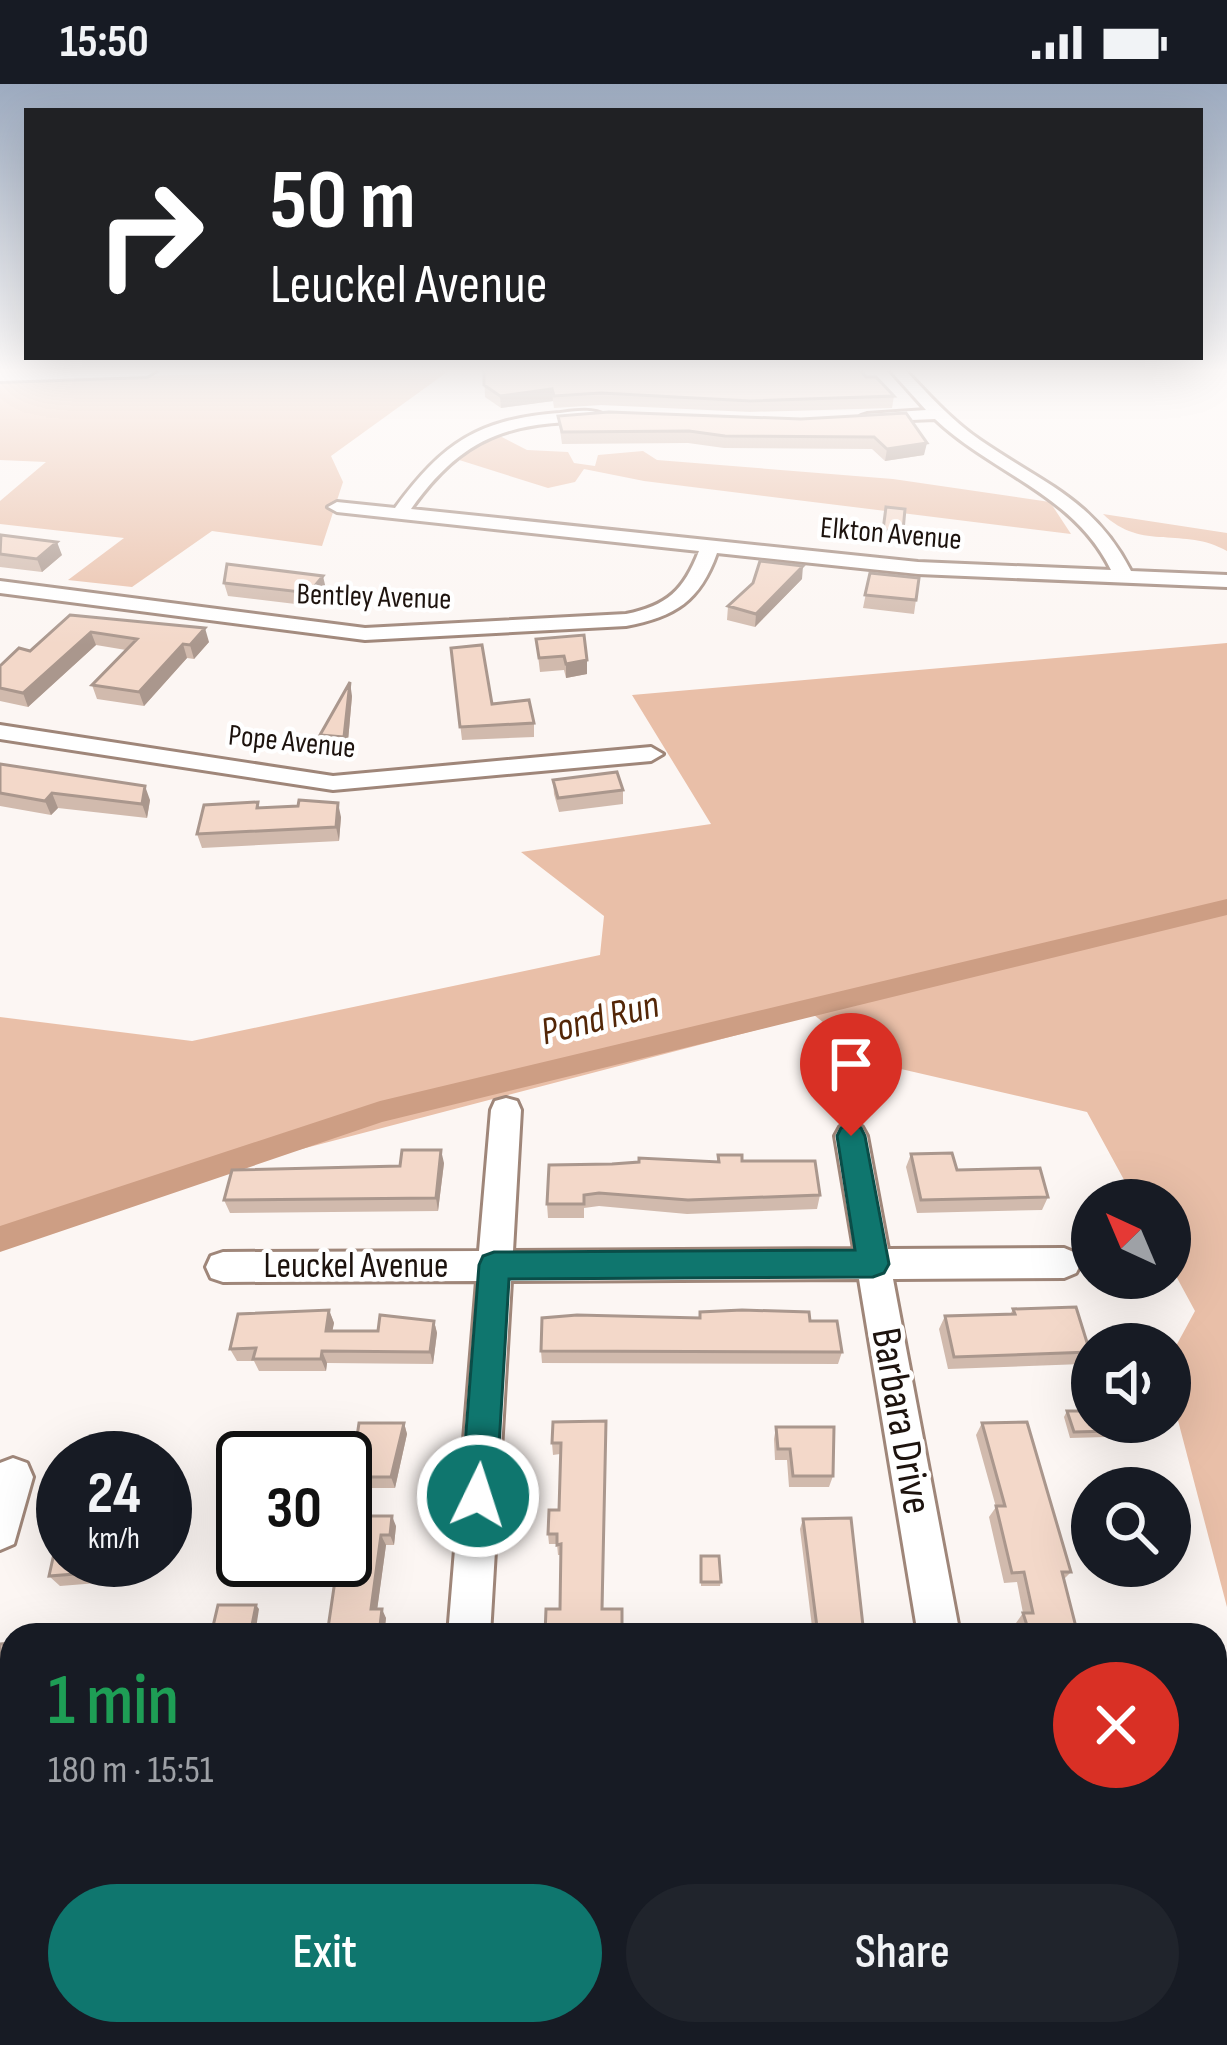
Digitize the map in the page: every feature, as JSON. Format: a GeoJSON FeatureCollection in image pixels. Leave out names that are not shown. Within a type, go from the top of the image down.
{"type":"FeatureCollection","features":[{"type":"Feature","properties":{"kind":"street"},"geometry":{"type":"LineString","coordinates":[[399,514],[439,462]]}},
{"type":"Feature","properties":{"kind":"street"},"geometry":{"type":"LineString","coordinates":[[1003,462],[1079,509],[1105,537],[1125,579]]}},
{"type":"Feature","properties":{"kind":"street","name":"Elkton Avenue"},"geometry":{"type":"LineString","coordinates":[[337,507],[918,568],[1227,581]]}},
{"type":"Feature","properties":{"kind":"street","name":"Bentley Avenue"},"geometry":{"type":"LineString","coordinates":[[0,587],[329,631],[408,634],[626,620],[660,613],[694,590],[710,546]]}},
{"type":"Feature","properties":{"kind":"street","name":"Pope Avenue"},"geometry":{"type":"LineString","coordinates":[[0,732],[333,783],[651,754]]}},
{"type":"Feature","properties":{"kind":"street"},"geometry":{"type":"LineString","coordinates":[[470,1623],[506,1110]]}},
{"type":"Feature","properties":{"kind":"street","name":"Barbara Drive"},"geometry":{"type":"LineString","coordinates":[[851,1136],[937,1623]]}},
{"type":"Feature","properties":{"kind":"street","name":"Leuckel Avenue"},"geometry":{"type":"LineString","coordinates":[[223,1267],[1064,1263]]}},
{"type":"Feature","properties":{"kind":"street"},"geometry":{"type":"LineString","coordinates":[[0,1530],[13,1477]]}},
{"type":"Feature","properties":{"kind":"shaded area"},"geometry":{"type":"Polygon","coordinates":[[[35,462],[334,462],[343,482],[322,546],[212,531],[132,587],[68,580],[124,538],[0,524],[0,501],[46,462],[35,462]]]}},
{"type":"Feature","properties":{"kind":"shaded area"},"geometry":{"type":"Polygon","coordinates":[[[464,462],[573,462],[595,466],[596,462],[676,462],[893,479],[1050,502],[1071,534],[644,481],[584,469],[575,482],[548,488],[464,462]]]}},
{"type":"Feature","properties":{"kind":"shaded area"},"geometry":{"type":"Polygon","coordinates":[[[1103,514],[1227,533],[1227,551],[1195,540],[1133,532],[1103,514]]]}},
{"type":"Feature","properties":{"kind":"shaded area"},"geometry":{"type":"Polygon","coordinates":[[[1227,643],[1227,1607],[1184,1443],[1191,1443],[1188,1323],[1195,1311],[1188,1299],[1191,1179],[1124,1179],[1087,1112],[875,1063],[814,1015],[0,1228],[0,1017],[192,1041],[600,955],[604,916],[521,852],[711,824],[632,695],[1227,643]]]}},
{"type":"Feature","properties":{"kind":"building"},"geometry":{"type":"Polygon","coordinates":[[[886,507],[905,509],[903,531],[883,530],[886,507]]]}},
{"type":"Feature","properties":{"kind":"building"},"geometry":{"type":"Polygon","coordinates":[[[1,535],[57,542],[37,559],[0,554],[1,535]]]}},
{"type":"Feature","properties":{"kind":"building"},"geometry":{"type":"Polygon","coordinates":[[[760,561],[803,566],[756,614],[728,606],[753,583],[760,561]]]}},
{"type":"Feature","properties":{"kind":"building"},"geometry":{"type":"Polygon","coordinates":[[[227,564],[323,576],[309,593],[224,583],[227,564]]]}},
{"type":"Feature","properties":{"kind":"building"},"geometry":{"type":"Polygon","coordinates":[[[870,573],[919,578],[916,600],[865,595],[870,573]]]}},
{"type":"Feature","properties":{"kind":"building"},"geometry":{"type":"Polygon","coordinates":[[[70,615],[205,628],[190,645],[183,644],[139,692],[92,685],[137,639],[91,632],[23,693],[0,688],[0,666],[19,648],[30,651],[70,615]]]}},
{"type":"Feature","properties":{"kind":"building"},"geometry":{"type":"Polygon","coordinates":[[[584,635],[587,660],[566,664],[564,656],[539,658],[536,639],[584,635]]]}},
{"type":"Feature","properties":{"kind":"building"},"geometry":{"type":"Polygon","coordinates":[[[482,645],[492,704],[529,700],[534,723],[460,727],[451,648],[482,645]]]}},
{"type":"Feature","properties":{"kind":"building"},"geometry":{"type":"Polygon","coordinates":[[[350,682],[344,737],[320,735],[350,682]]]}},
{"type":"Feature","properties":{"kind":"building"},"geometry":{"type":"Polygon","coordinates":[[[0,764],[145,786],[142,804],[52,793],[45,801],[0,793],[0,764]]]}},
{"type":"Feature","properties":{"kind":"building"},"geometry":{"type":"Polygon","coordinates":[[[617,772],[623,790],[558,798],[553,780],[617,772]]]}},
{"type":"Feature","properties":{"kind":"building"},"geometry":{"type":"Polygon","coordinates":[[[299,800],[338,803],[336,827],[197,834],[204,805],[298,806],[299,800]]]}},
{"type":"Feature","properties":{"kind":"building"},"geometry":{"type":"Polygon","coordinates":[[[402,1150],[441,1150],[436,1198],[224,1200],[232,1170],[400,1166],[402,1150]]]}},
{"type":"Feature","properties":{"kind":"building"},"geometry":{"type":"Polygon","coordinates":[[[952,1153],[957,1170],[1040,1168],[1048,1197],[921,1200],[911,1154],[952,1153]]]}},
{"type":"Feature","properties":{"kind":"building"},"geometry":{"type":"Polygon","coordinates":[[[718,1155],[742,1155],[742,1161],[815,1161],[820,1195],[688,1200],[599,1193],[584,1195],[584,1204],[547,1204],[549,1165],[639,1162],[639,1158],[719,1162],[718,1155]]]}},
{"type":"Feature","properties":{"kind":"building"},"geometry":{"type":"Polygon","coordinates":[[[1076,1307],[1081,1323],[1071,1323],[1071,1353],[954,1357],[945,1316],[1015,1314],[1013,1309],[1076,1307]]]}},
{"type":"Feature","properties":{"kind":"building"},"geometry":{"type":"Polygon","coordinates":[[[329,1310],[326,1331],[378,1331],[380,1315],[434,1321],[430,1352],[322,1351],[321,1359],[253,1359],[256,1348],[230,1349],[238,1314],[329,1310]]]}},
{"type":"Feature","properties":{"kind":"building"},"geometry":{"type":"Polygon","coordinates":[[[700,1312],[809,1312],[810,1321],[837,1321],[842,1352],[541,1351],[542,1318],[700,1318],[700,1312]]]}},
{"type":"Feature","properties":{"kind":"building"},"geometry":{"type":"Polygon","coordinates":[[[606,1421],[602,1609],[622,1609],[622,1623],[545,1623],[546,1609],[560,1609],[561,1544],[557,1545],[557,1534],[548,1534],[549,1510],[559,1510],[561,1443],[552,1443],[553,1422],[606,1421]]]}},
{"type":"Feature","properties":{"kind":"building"},"geometry":{"type":"Polygon","coordinates":[[[1027,1422],[1071,1572],[1062,1572],[1075,1623],[1026,1623],[1023,1613],[1033,1613],[1024,1572],[1012,1573],[996,1506],[1005,1506],[982,1423],[1027,1422]]]}},
{"type":"Feature","properties":{"kind":"building"},"geometry":{"type":"Polygon","coordinates":[[[359,1423],[404,1423],[391,1477],[372,1477],[372,1431],[358,1431],[359,1423]]]}},
{"type":"Feature","properties":{"kind":"building"},"geometry":{"type":"Polygon","coordinates":[[[776,1427],[834,1427],[833,1476],[793,1476],[790,1449],[778,1449],[776,1427]]]}},
{"type":"Feature","properties":{"kind":"building"},"geometry":{"type":"Polygon","coordinates":[[[372,1516],[392,1516],[390,1535],[381,1535],[371,1609],[382,1609],[380,1623],[329,1623],[334,1587],[372,1587],[372,1516]]]}},
{"type":"Feature","properties":{"kind":"building"},"geometry":{"type":"Polygon","coordinates":[[[851,1518],[863,1623],[816,1623],[803,1519],[851,1518]]]}},
{"type":"Feature","properties":{"kind":"building"},"geometry":{"type":"Polygon","coordinates":[[[701,1556],[719,1556],[721,1582],[701,1582],[701,1556]]]}},
{"type":"Feature","properties":{"kind":"building"},"geometry":{"type":"Polygon","coordinates":[[[218,1605],[256,1605],[252,1623],[214,1623],[218,1605]]]}},
{"type":"Feature","properties":{"kind":"waterway","name":"Pond Run"},"geometry":{"type":"LineString","coordinates":[[0,1239],[380,1112],[1227,907]]}},
{"type":"Feature","properties":{"kind":"route"},"geometry":{"type":"LineString","coordinates":[[478,1496],[494,1265],[873,1264],[851,1136]]}}]}
